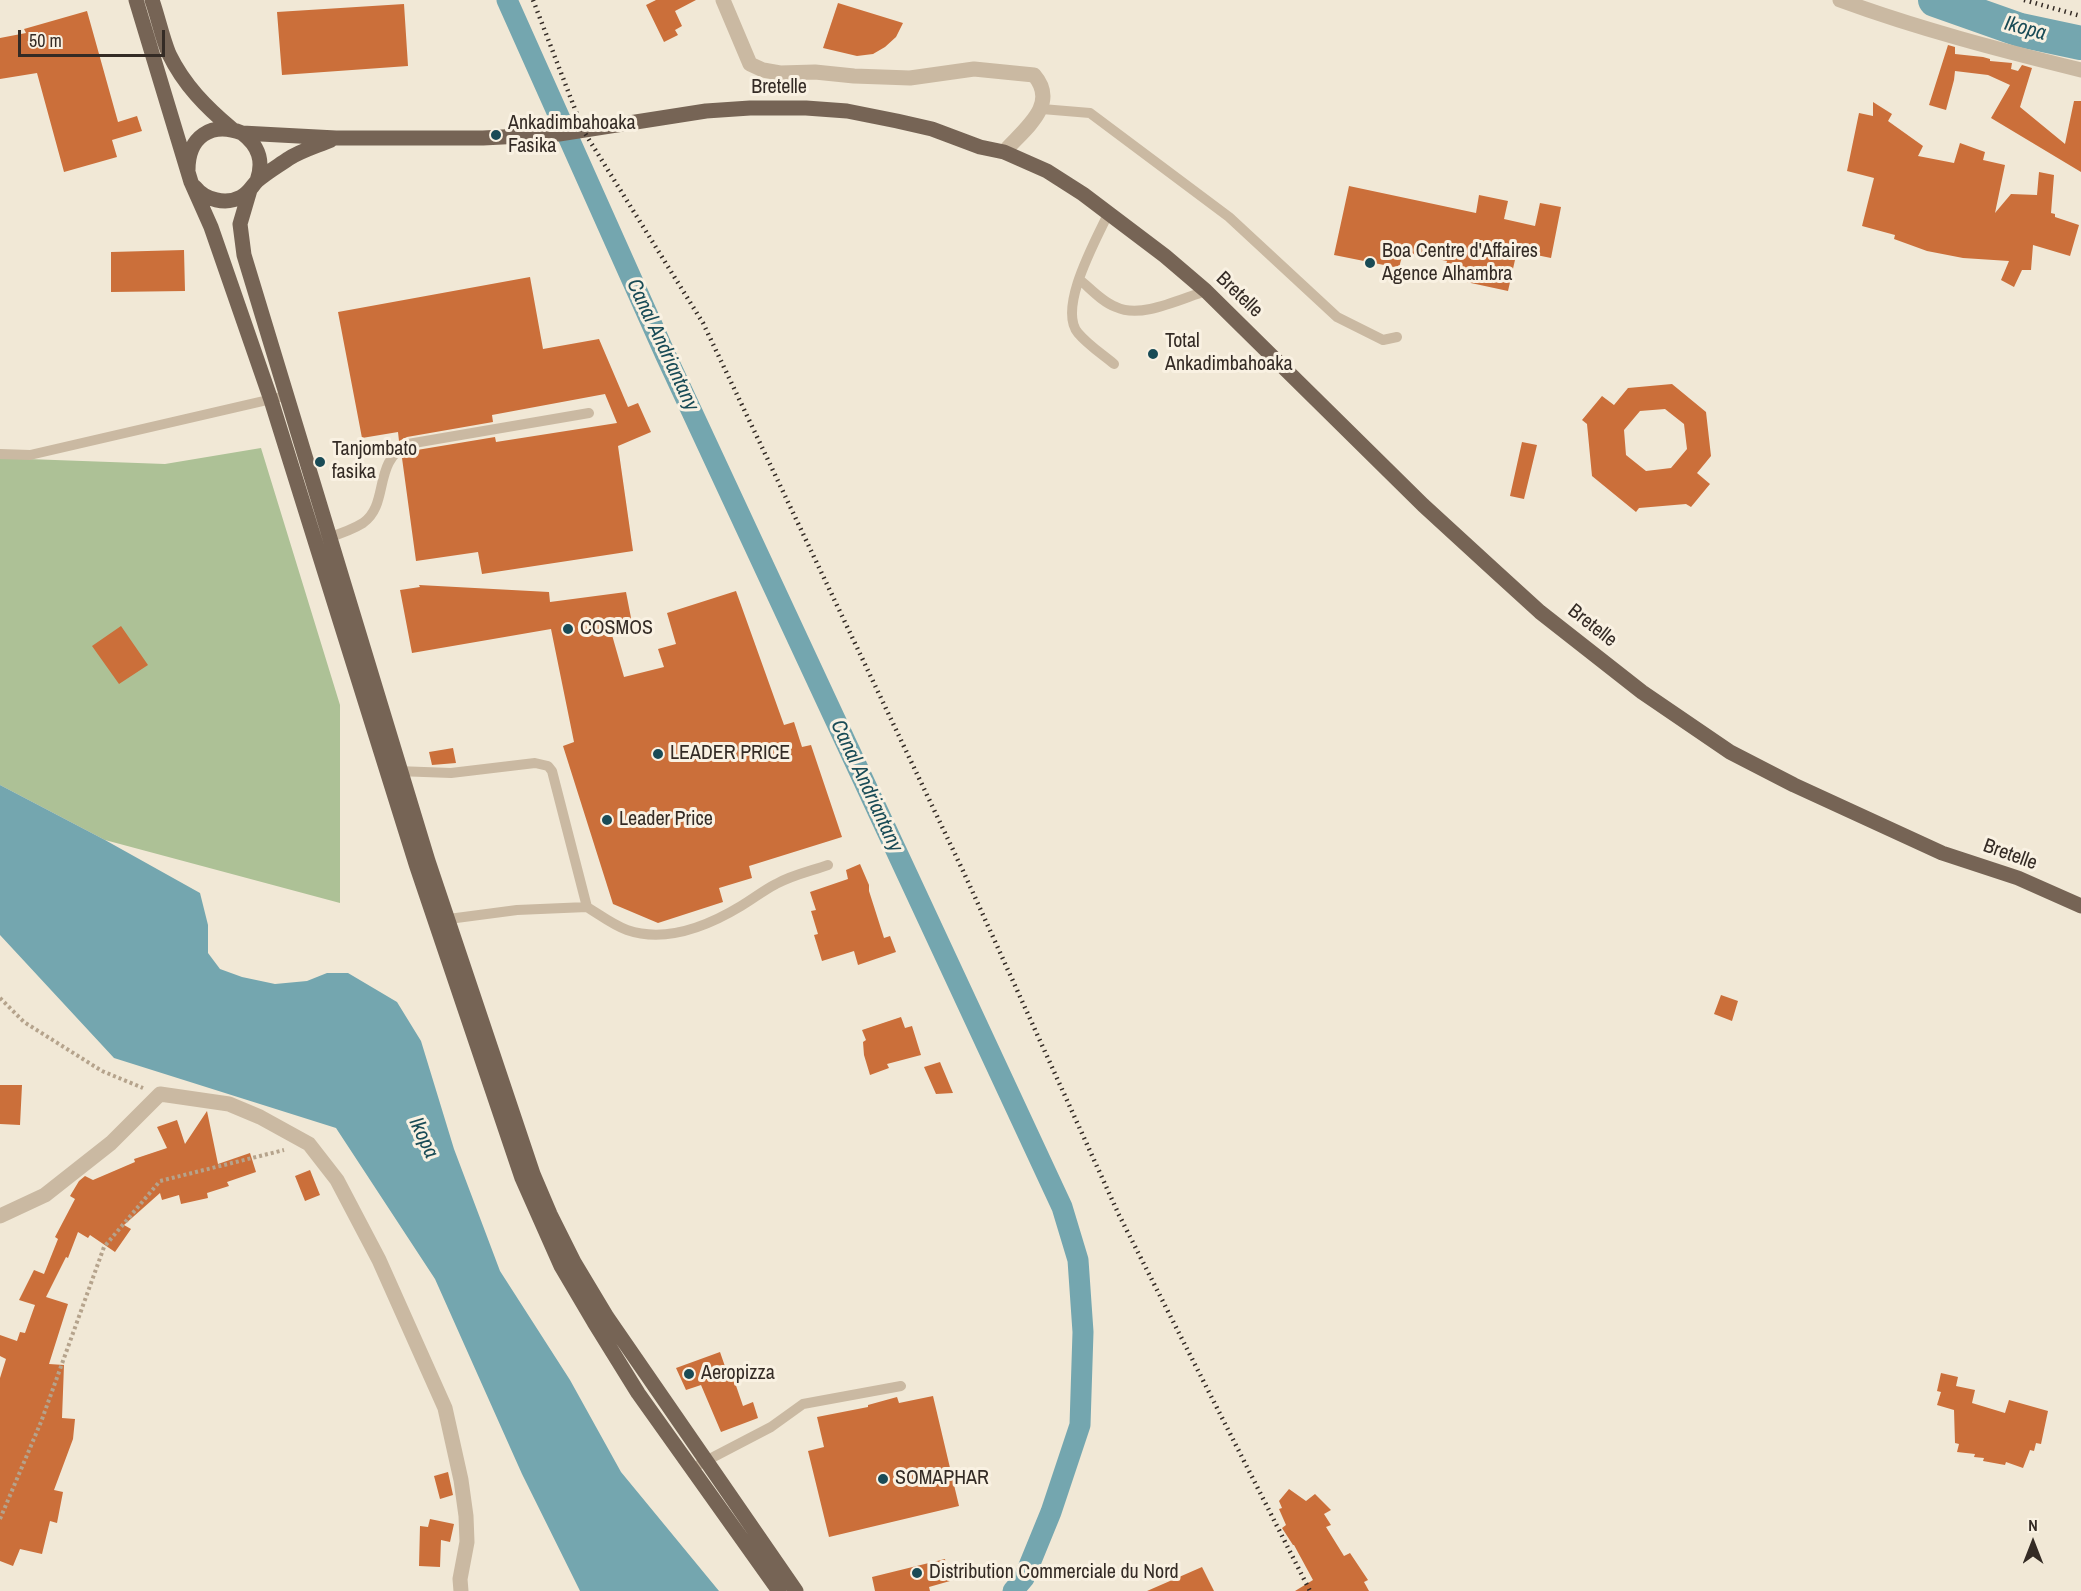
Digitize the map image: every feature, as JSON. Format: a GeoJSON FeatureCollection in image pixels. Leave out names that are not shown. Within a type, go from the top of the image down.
{"type":"FeatureCollection","features":[{"type":"Feature","properties":{"kind":"main road"},"geometry":{"type":"LineString","coordinates":[[136,0],[190,176],[278,398]]}},
{"type":"Feature","properties":{"kind":"main road"},"geometry":{"type":"LineString","coordinates":[[152,0],[169,52],[185,81],[201,102],[251,140],[258,149],[261,170],[240,224],[242,245],[278,398],[506,1134],[526,1188],[561,1266],[639,1393],[779,1591]]}},
{"type":"Feature","properties":{"kind":"main road","name":"Bretelle"},"geometry":{"type":"LineString","coordinates":[[237,131],[336,138],[521,136],[559,134],[706,111],[806,108],[847,111],[897,121],[1004,153],[1047,171],[1109,212],[1206,291],[1422,505],[1486,564],[1540,612],[1642,692],[1730,752],[1794,785],[1942,853],[2018,878],[2081,906]]}},
{"type":"Feature","properties":{"kind":"main road"},"geometry":{"type":"LineString","coordinates":[[237,131],[220,128],[209,131],[191,147],[188,159],[190,176],[198,191],[208,198],[230,201],[241,197],[290,157],[336,138]]}},
{"type":"Feature","properties":{"kind":"main road"},"geometry":{"type":"LineString","coordinates":[[441,920],[533,1174],[574,1262],[607,1317],[796,1591]]}},
{"type":"Feature","properties":{"kind":"street"},"geometry":{"type":"LineString","coordinates":[[723,0],[750,64],[763,70],[780,73],[815,72],[910,78],[974,69],[1034,75],[1041,84],[1044,94],[1042,109],[1004,153]]}},
{"type":"Feature","properties":{"kind":"street"},"geometry":{"type":"LineString","coordinates":[[1840,0],[1977,44],[2081,70]]}},
{"type":"Feature","properties":{"kind":"street"},"geometry":{"type":"LineString","coordinates":[[0,1216],[45,1195],[111,1143],[160,1094],[230,1104],[260,1117],[309,1144],[337,1180],[379,1260],[445,1408],[461,1480],[466,1516],[467,1542],[460,1579],[461,1591]]}},
{"type":"Feature","properties":{"kind":"lane"},"geometry":{"type":"LineString","coordinates":[[1042,109],[1090,112],[1229,217],[1337,317],[1383,340],[1397,337]]}},
{"type":"Feature","properties":{"kind":"lane"},"geometry":{"type":"LineString","coordinates":[[1109,212],[1079,279],[1073,302],[1072,321],[1077,333],[1114,364]]}},
{"type":"Feature","properties":{"kind":"lane"},"geometry":{"type":"LineString","coordinates":[[1079,279],[1113,306],[1126,311],[1144,311],[1206,291]]}},
{"type":"Feature","properties":{"kind":"lane"},"geometry":{"type":"LineString","coordinates":[[0,454],[30,455],[278,398]]}},
{"type":"Feature","properties":{"kind":"lane"},"geometry":{"type":"LineString","coordinates":[[322,540],[364,522],[372,513],[379,497],[392,455],[408,444],[589,413]]}},
{"type":"Feature","properties":{"kind":"lane"},"geometry":{"type":"LineString","coordinates":[[394,771],[451,773],[535,763],[548,766],[552,771],[587,907]]}},
{"type":"Feature","properties":{"kind":"lane"},"geometry":{"type":"LineString","coordinates":[[441,920],[517,910],[587,907],[627,930],[652,936],[672,934],[708,923],[739,908],[779,882],[828,865]]}},
{"type":"Feature","properties":{"kind":"lane"},"geometry":{"type":"LineString","coordinates":[[692,1469],[771,1427],[803,1404],[901,1386]]}},
{"type":"Feature","properties":{"kind":"path"},"geometry":{"type":"LineString","coordinates":[[0,998],[24,1022],[102,1071],[160,1094]]}},
{"type":"Feature","properties":{"kind":"path"},"geometry":{"type":"LineString","coordinates":[[0,1519],[40,1422],[104,1247],[160,1181],[309,1144]]}},
{"type":"Feature","properties":{"kind":"green space"},"geometry":{"type":"Polygon","coordinates":[[[261,448],[340,705],[340,903],[105,840],[0,785],[0,458],[165,464],[261,448]]]}},
{"type":"Feature","properties":{"kind":"water"},"geometry":{"type":"Polygon","coordinates":[[[0,785],[200,893],[208,925],[208,953],[220,969],[242,977],[275,984],[307,981],[327,973],[348,973],[397,1002],[421,1041],[454,1149],[500,1271],[570,1380],[621,1472],[719,1591],[580,1591],[522,1474],[435,1279],[336,1128],[114,1058],[0,935],[0,785]]]}},
{"type":"Feature","properties":{"kind":"building"},"geometry":{"type":"Polygon","coordinates":[[[656,0],[696,0],[675,11],[682,26],[675,30],[678,35],[664,42],[646,5],[656,0]]]}},
{"type":"Feature","properties":{"kind":"building"},"geometry":{"type":"Polygon","coordinates":[[[838,3],[903,23],[896,37],[873,54],[857,56],[823,48],[838,3]]]}},
{"type":"Feature","properties":{"kind":"building"},"geometry":{"type":"Polygon","coordinates":[[[404,4],[408,66],[282,75],[277,12],[404,4]]]}},
{"type":"Feature","properties":{"kind":"building"},"geometry":{"type":"Polygon","coordinates":[[[87,11],[118,122],[137,116],[142,131],[112,140],[117,157],[64,172],[37,73],[0,79],[0,38],[26,33],[24,29],[87,11]]]}},
{"type":"Feature","properties":{"kind":"building"},"geometry":{"type":"Polygon","coordinates":[[[1948,45],[1955,47],[1955,54],[2012,63],[2011,69],[2018,71],[2022,65],[2032,68],[2020,107],[2065,144],[2074,101],[2081,101],[2081,172],[1991,118],[2010,85],[1988,75],[1955,71],[1946,110],[1929,105],[1948,45]]]}},
{"type":"Feature","properties":{"kind":"building"},"geometry":{"type":"Polygon","coordinates":[[[1873,102],[1892,114],[1888,121],[1923,146],[1918,156],[1954,163],[1960,143],[1985,152],[1983,160],[2005,165],[1995,213],[2011,194],[2037,195],[2039,172],[2054,175],[2051,213],[2055,214],[2055,217],[2079,225],[2070,256],[2033,245],[2031,270],[2022,270],[2014,287],[2001,280],[2009,261],[1963,258],[1927,251],[1894,239],[1895,235],[1862,226],[1874,178],[1847,171],[1859,113],[1873,116],[1873,102]]]}},
{"type":"Feature","properties":{"kind":"building"},"geometry":{"type":"Polygon","coordinates":[[[1349,186],[1476,213],[1479,195],[1508,201],[1504,219],[1535,226],[1540,203],[1561,207],[1551,258],[1517,251],[1508,291],[1443,277],[1447,261],[1403,252],[1399,268],[1334,255],[1349,186]]]}},
{"type":"Feature","properties":{"kind":"building"},"geometry":{"type":"Polygon","coordinates":[[[184,250],[185,291],[111,292],[111,252],[184,250]]]}},
{"type":"Feature","properties":{"kind":"building"},"geometry":{"type":"Polygon","coordinates":[[[530,277],[543,349],[599,339],[628,407],[638,403],[651,432],[618,446],[633,551],[482,574],[478,552],[416,561],[402,458],[411,451],[495,437],[496,442],[617,423],[605,394],[492,415],[493,422],[407,437],[399,441],[398,432],[362,438],[338,312],[530,277]]]}},
{"type":"Feature","properties":{"kind":"building"},"geometry":{"type":"Polygon","coordinates":[[[1672,384],[1706,412],[1711,456],[1697,473],[1710,484],[1691,507],[1686,504],[1639,508],[1636,512],[1592,476],[1587,424],[1582,420],[1602,396],[1614,405],[1628,388],[1672,384]],[[1665,409],[1640,411],[1624,430],[1626,455],[1646,471],[1671,468],[1687,449],[1684,424],[1665,409]]]}},
{"type":"Feature","properties":{"kind":"building"},"geometry":{"type":"Polygon","coordinates":[[[1522,442],[1537,445],[1524,499],[1510,496],[1522,442]]]}},
{"type":"Feature","properties":{"kind":"building","name":"LEADER PRICE"},"geometry":{"type":"Polygon","coordinates":[[[419,585],[549,592],[550,602],[626,592],[632,623],[610,628],[624,677],[664,667],[658,649],[676,644],[667,613],[736,591],[784,725],[794,722],[802,747],[811,745],[842,837],[749,866],[752,878],[719,888],[723,902],[658,923],[613,904],[563,746],[574,742],[551,629],[412,653],[400,590],[420,587],[419,585]]]}},
{"type":"Feature","properties":{"kind":"building"},"geometry":{"type":"Polygon","coordinates":[[[121,626],[148,665],[119,684],[92,646],[121,626]]]}},
{"type":"Feature","properties":{"kind":"building"},"geometry":{"type":"Polygon","coordinates":[[[453,748],[456,763],[432,765],[429,752],[453,748]]]}},
{"type":"Feature","properties":{"kind":"building"},"geometry":{"type":"Polygon","coordinates":[[[860,864],[869,885],[884,938],[890,936],[896,952],[858,965],[854,951],[822,961],[814,935],[818,934],[811,911],[816,910],[810,892],[848,879],[846,870],[860,864]]]}},
{"type":"Feature","properties":{"kind":"building"},"geometry":{"type":"Polygon","coordinates":[[[1721,995],[1738,1001],[1732,1021],[1714,1014],[1721,995]]]}},
{"type":"Feature","properties":{"kind":"building"},"geometry":{"type":"Polygon","coordinates":[[[901,1017],[905,1028],[912,1026],[921,1055],[887,1064],[889,1068],[870,1075],[864,1055],[863,1042],[866,1040],[862,1030],[901,1017]]]}},
{"type":"Feature","properties":{"kind":"building"},"geometry":{"type":"Polygon","coordinates":[[[940,1062],[953,1093],[936,1094],[924,1067],[940,1062]]]}},
{"type":"Feature","properties":{"kind":"building"},"geometry":{"type":"Polygon","coordinates":[[[0,1085],[22,1085],[20,1125],[0,1124],[0,1085]]]}},
{"type":"Feature","properties":{"kind":"building"},"geometry":{"type":"Polygon","coordinates":[[[207,1111],[218,1164],[250,1153],[256,1172],[227,1182],[229,1186],[207,1193],[208,1198],[181,1204],[179,1195],[162,1200],[160,1193],[124,1225],[131,1229],[115,1252],[90,1235],[88,1238],[78,1232],[68,1258],[66,1257],[46,1297],[68,1304],[49,1364],[64,1365],[62,1418],[75,1419],[73,1439],[54,1490],[63,1492],[57,1523],[50,1521],[42,1554],[20,1549],[13,1566],[0,1561],[0,1378],[6,1359],[0,1356],[0,1335],[17,1341],[20,1332],[25,1333],[35,1305],[19,1300],[34,1270],[44,1274],[58,1239],[55,1237],[75,1199],[70,1196],[79,1181],[85,1176],[93,1180],[135,1162],[134,1159],[167,1148],[157,1127],[177,1120],[185,1144],[207,1111]]]}},
{"type":"Feature","properties":{"kind":"building"},"geometry":{"type":"Polygon","coordinates":[[[310,1170],[320,1195],[305,1201],[295,1176],[310,1170]]]}},
{"type":"Feature","properties":{"kind":"building"},"geometry":{"type":"Polygon","coordinates":[[[720,1352],[728,1375],[732,1374],[743,1406],[753,1402],[758,1418],[721,1432],[701,1385],[686,1390],[676,1368],[720,1352]]]}},
{"type":"Feature","properties":{"kind":"building"},"geometry":{"type":"Polygon","coordinates":[[[1941,1373],[1958,1377],[1956,1386],[1975,1390],[1972,1403],[2005,1413],[2009,1400],[2048,1411],[2041,1444],[2036,1443],[2034,1451],[2030,1450],[2023,1468],[2006,1462],[2005,1465],[1983,1461],[1984,1458],[1974,1457],[1975,1454],[1957,1452],[1959,1444],[1955,1443],[1954,1410],[1937,1405],[1941,1392],[1937,1391],[1941,1373]]]}},
{"type":"Feature","properties":{"kind":"building","name":"SOMAPHAR"},"geometry":{"type":"Polygon","coordinates":[[[933,1396],[959,1506],[829,1537],[808,1451],[824,1447],[817,1417],[868,1407],[868,1405],[897,1397],[899,1403],[933,1396]]]}},
{"type":"Feature","properties":{"kind":"building"},"geometry":{"type":"Polygon","coordinates":[[[448,1472],[453,1495],[440,1499],[434,1476],[448,1472]]]}},
{"type":"Feature","properties":{"kind":"building"},"geometry":{"type":"Polygon","coordinates":[[[1289,1489],[1306,1501],[1315,1494],[1331,1510],[1324,1514],[1331,1525],[1326,1527],[1344,1556],[1350,1553],[1368,1580],[1364,1582],[1369,1591],[1295,1591],[1313,1580],[1282,1528],[1286,1525],[1279,1509],[1282,1508],[1279,1501],[1289,1489]]]}},
{"type":"Feature","properties":{"kind":"building"},"geometry":{"type":"Polygon","coordinates":[[[430,1519],[454,1524],[450,1542],[441,1540],[440,1567],[419,1566],[420,1526],[428,1527],[430,1519]]]}},
{"type":"Feature","properties":{"kind":"building","name":"Distribution Commerciale du Nord"},"geometry":{"type":"Polygon","coordinates":[[[945,1559],[950,1581],[929,1587],[930,1591],[875,1591],[872,1577],[945,1559]]]}},
{"type":"Feature","properties":{"kind":"building"},"geometry":{"type":"Polygon","coordinates":[[[1202,1567],[1214,1591],[1147,1591],[1202,1567]]]}},
{"type":"Feature","properties":{"kind":"waterway","name":"Canal Andriantany"},"geometry":{"type":"LineString","coordinates":[[507,0],[666,356],[1062,1207],[1078,1260],[1083,1332],[1080,1425],[1051,1512],[1024,1578],[1013,1591]]}},
{"type":"Feature","properties":{"kind":"waterway","name":"Ikopa"},"geometry":{"type":"LineString","coordinates":[[1935,0],[2020,30],[2081,43]]}},
{"type":"Feature","properties":{"kind":"railway"},"geometry":{"type":"LineString","coordinates":[[533,0],[583,130],[703,323],[964,873],[1119,1215],[1310,1591]]}},
{"type":"Feature","properties":{"kind":"railway"},"geometry":{"type":"LineString","coordinates":[[2024,0],[2081,16]]}},
{"type":"Feature","properties":{"kind":"place","name":"Ankadimbahoaka Fasika"},"geometry":{"type":"Point","coordinates":[496,135]}},
{"type":"Feature","properties":{"kind":"place","name":"Boa Centre d'Affaires Agence Alhambra"},"geometry":{"type":"Point","coordinates":[1370,263]}},
{"type":"Feature","properties":{"kind":"place","name":"Total Ankadimbahoaka"},"geometry":{"type":"Point","coordinates":[1153,354]}},
{"type":"Feature","properties":{"kind":"place","name":"Tanjombato fasika"},"geometry":{"type":"Point","coordinates":[320,462]}},
{"type":"Feature","properties":{"kind":"place","name":"COSMOS"},"geometry":{"type":"Point","coordinates":[568,629]}},
{"type":"Feature","properties":{"kind":"place","name":"LEADER PRICE"},"geometry":{"type":"Point","coordinates":[658,754]}},
{"type":"Feature","properties":{"kind":"place","name":"Leader Price"},"geometry":{"type":"Point","coordinates":[607,820]}},
{"type":"Feature","properties":{"kind":"place","name":"Aeropizza"},"geometry":{"type":"Point","coordinates":[689,1374]}},
{"type":"Feature","properties":{"kind":"place","name":"SOMAPHAR"},"geometry":{"type":"Point","coordinates":[883,1479]}},
{"type":"Feature","properties":{"kind":"place","name":"Distribution Commerciale du Nord"},"geometry":{"type":"Point","coordinates":[917,1573]}}]}
